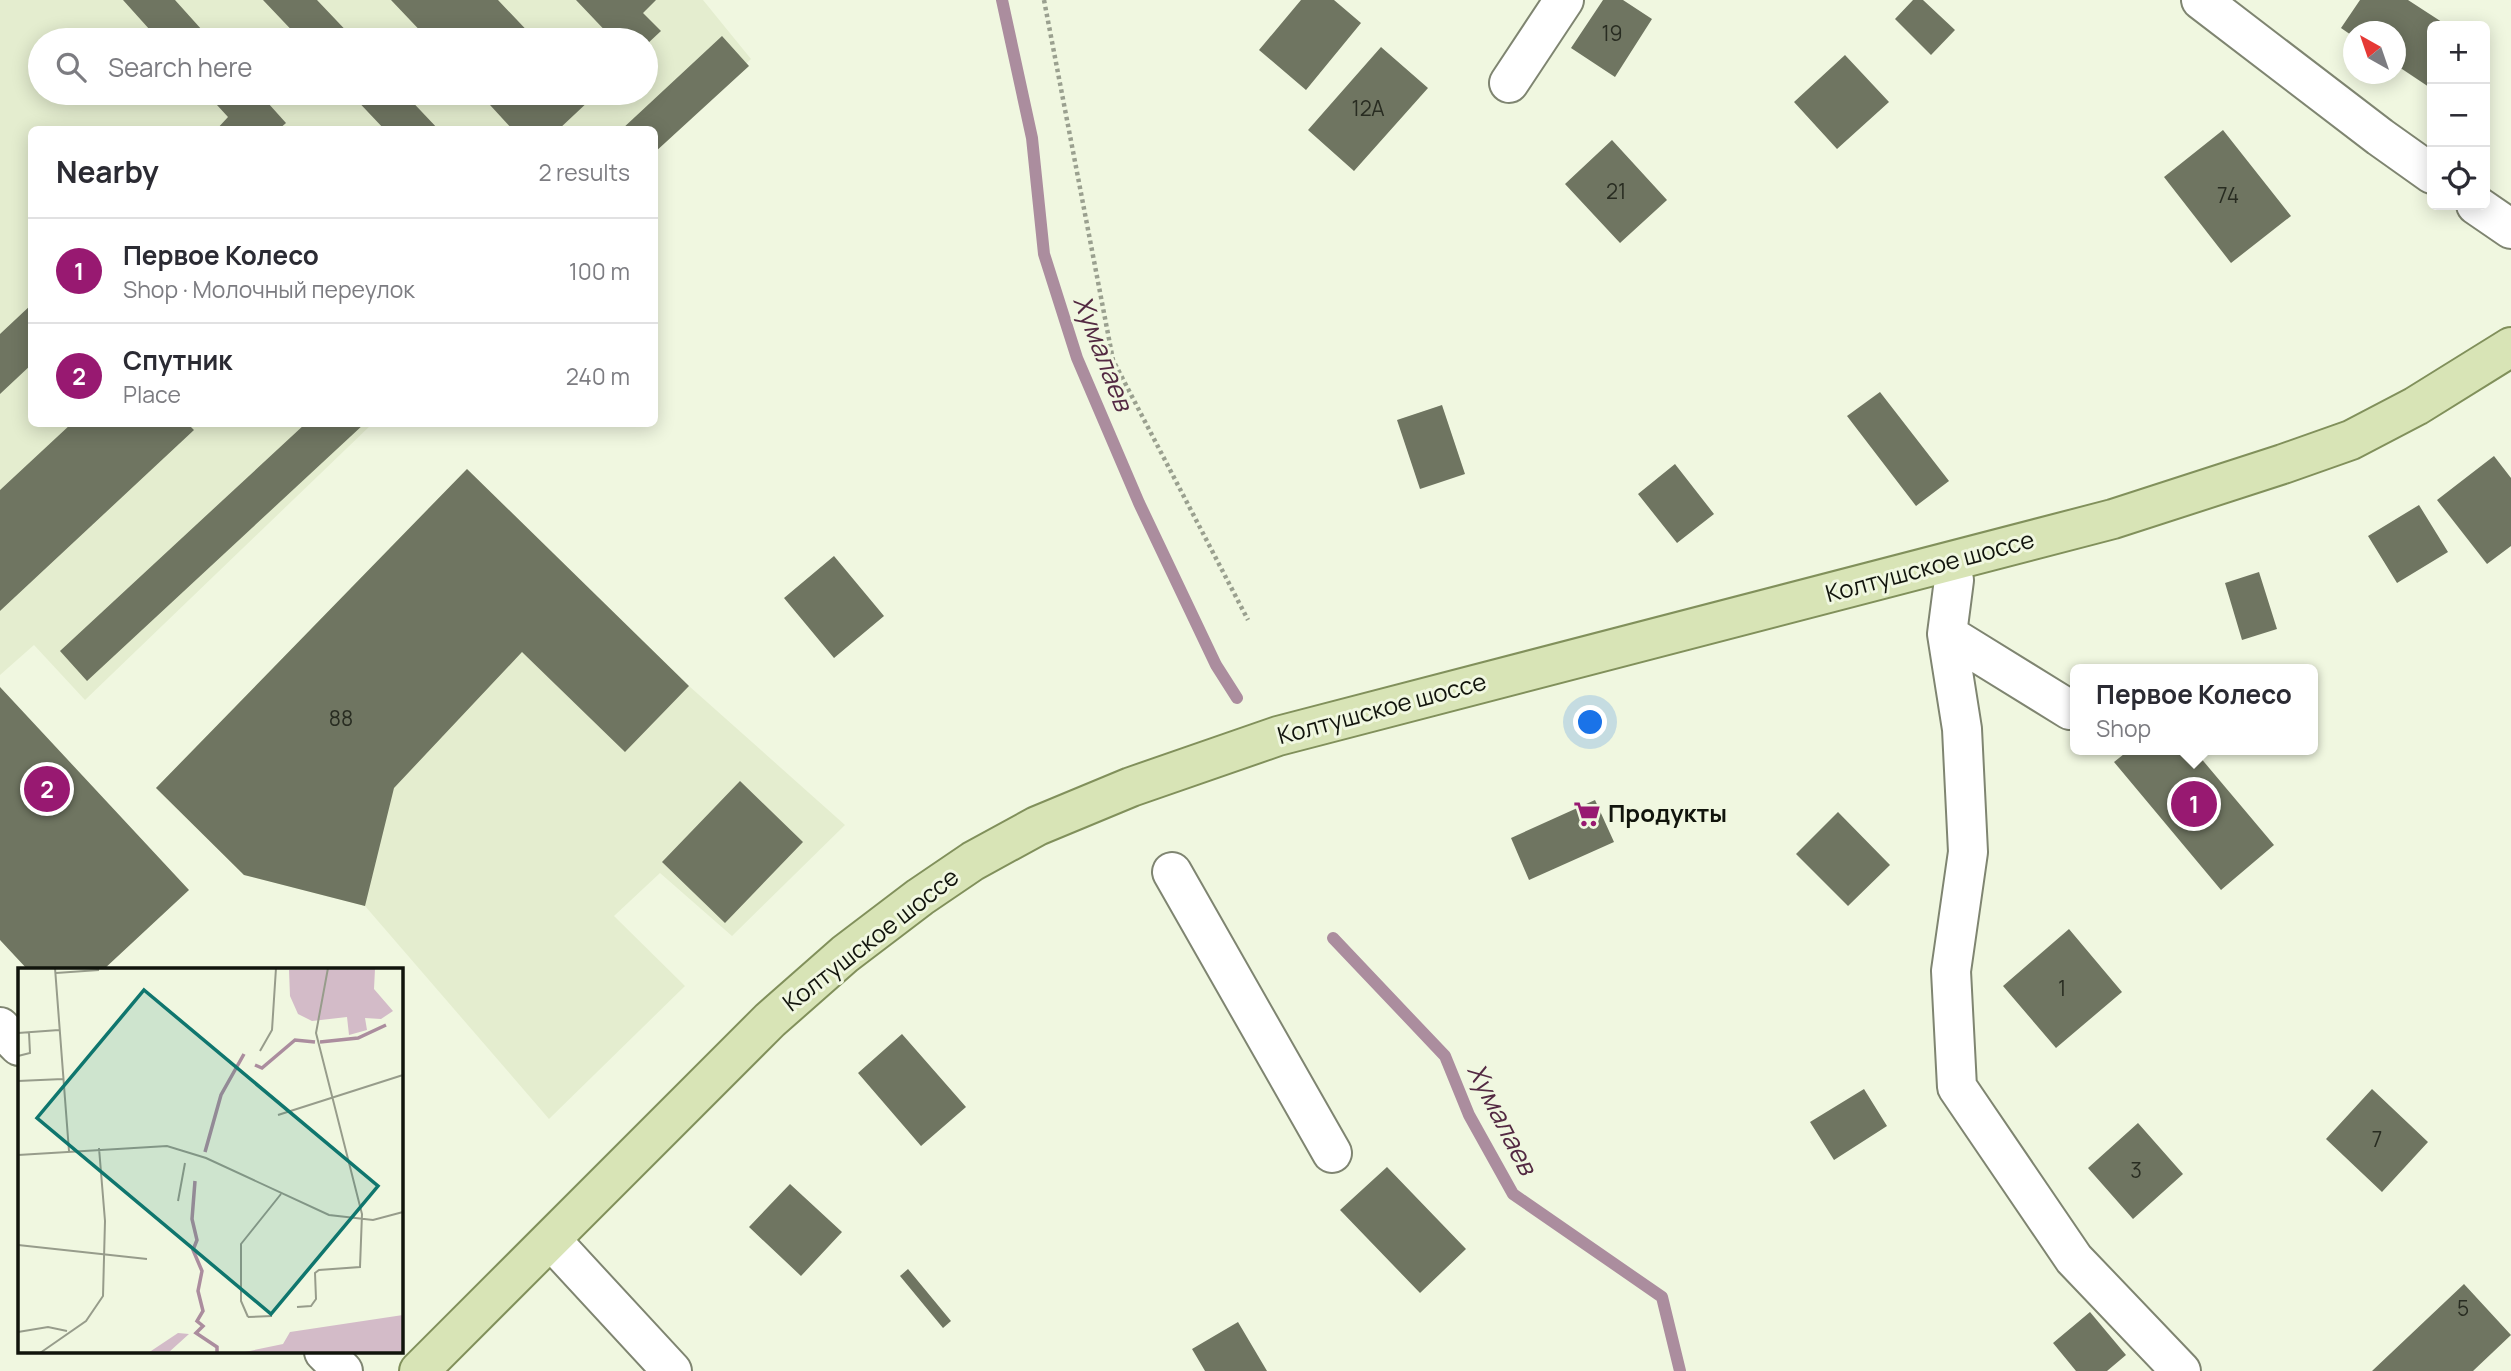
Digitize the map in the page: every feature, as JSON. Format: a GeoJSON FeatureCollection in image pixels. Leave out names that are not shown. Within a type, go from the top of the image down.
{"type":"FeatureCollection","features":[{"type":"Feature","properties":{"kind":"main road","name":"Колтушское шоссе"},"geometry":{"type":"LineString","coordinates":[[419,1371],[770,1020],[845,954],[973,861],[1037,827],[1131,788],[1278,736],[2113,519],[2351,440],[2416,406],[2511,347]]}},
{"type":"Feature","properties":{"kind":"street"},"geometry":{"type":"LineString","coordinates":[[1509,83],[1564,0]]}},
{"type":"Feature","properties":{"kind":"street"},"geometry":{"type":"LineString","coordinates":[[2201,0],[2427,170]]}},
{"type":"Feature","properties":{"kind":"street"},"geometry":{"type":"LineString","coordinates":[[2483,210],[2511,229]]}},
{"type":"Feature","properties":{"kind":"street"},"geometry":{"type":"LineString","coordinates":[[1948,563],[1954,580],[1947,634],[1962,729],[1968,852],[1951,971],[1957,1087],[2074,1259],[2181,1371]]}},
{"type":"Feature","properties":{"kind":"street"},"geometry":{"type":"LineString","coordinates":[[1947,634],[2070,710]]}},
{"type":"Feature","properties":{"kind":"street"},"geometry":{"type":"LineString","coordinates":[[1172,872],[1332,1153]]}},
{"type":"Feature","properties":{"kind":"street"},"geometry":{"type":"LineString","coordinates":[[0,1027],[18,1045]]}},
{"type":"Feature","properties":{"kind":"street"},"geometry":{"type":"LineString","coordinates":[[551,1240],[672,1371]]}},
{"type":"Feature","properties":{"kind":"street"},"geometry":{"type":"LineString","coordinates":[[326,1354],[343,1371]]}},
{"type":"Feature","properties":{"kind":"path"},"geometry":{"type":"LineString","coordinates":[[1044,0],[1113,360],[1248,620]]}},
{"type":"Feature","properties":{"kind":"shaded area"},"geometry":{"type":"Polygon","coordinates":[[[0,0],[703,0],[751,59],[658,148],[658,126],[28,126],[28,427],[369,427],[85,700],[34,645],[0,675],[0,0]]]}},
{"type":"Feature","properties":{"kind":"shaded area"},"geometry":{"type":"Polygon","coordinates":[[[467,469],[689,686],[845,825],[732,936],[660,873],[614,916],[685,986],[549,1119],[365,906],[244,875],[156,788],[467,469]]]}},
{"type":"Feature","properties":{"kind":"building"},"geometry":{"type":"Polygon","coordinates":[[[123,0],[175,0],[200,28],[148,28],[123,0]]]}},
{"type":"Feature","properties":{"kind":"building"},"geometry":{"type":"Polygon","coordinates":[[[263,0],[317,0],[344,28],[290,28],[263,0]]]}},
{"type":"Feature","properties":{"kind":"building"},"geometry":{"type":"Polygon","coordinates":[[[391,0],[498,0],[525,28],[418,28],[391,0]]]}},
{"type":"Feature","properties":{"kind":"building"},"geometry":{"type":"Polygon","coordinates":[[[576,0],[656,0],[643,13],[658,28],[603,28],[576,0]]]}},
{"type":"Feature","properties":{"kind":"building"},"geometry":{"type":"Polygon","coordinates":[[[1301,0],[1334,0],[1361,23],[1306,90],[1259,50],[1301,0]]]}},
{"type":"Feature","properties":{"kind":"building"},"geometry":{"type":"Polygon","coordinates":[[[1603,0],[1623,0],[1652,19],[1615,77],[1571,48],[1603,0]]]}},
{"type":"Feature","properties":{"kind":"building"},"geometry":{"type":"Polygon","coordinates":[[[1913,0],[1923,0],[1955,30],[1931,55],[1895,19],[1913,0]]]}},
{"type":"Feature","properties":{"kind":"building"},"geometry":{"type":"Polygon","coordinates":[[[2360,0],[2408,0],[2440,21],[2427,21],[2427,86],[2406,72],[2406,21],[2346,21],[2360,0]]]}},
{"type":"Feature","properties":{"kind":"building"},"geometry":{"type":"Polygon","coordinates":[[[722,36],[749,66],[658,149],[658,126],[625,126],[648,105],[658,105],[658,96],[722,36]]]}},
{"type":"Feature","properties":{"kind":"building"},"geometry":{"type":"Polygon","coordinates":[[[1381,47],[1428,88],[1354,171],[1308,130],[1381,47]]]}},
{"type":"Feature","properties":{"kind":"building"},"geometry":{"type":"Polygon","coordinates":[[[1845,55],[1889,102],[1837,149],[1794,102],[1845,55]]]}},
{"type":"Feature","properties":{"kind":"building"},"geometry":{"type":"Polygon","coordinates":[[[217,105],[270,105],[286,123],[283,126],[220,126],[228,117],[217,105]]]}},
{"type":"Feature","properties":{"kind":"building"},"geometry":{"type":"Polygon","coordinates":[[[361,105],[415,105],[435,126],[381,126],[361,105]]]}},
{"type":"Feature","properties":{"kind":"building"},"geometry":{"type":"Polygon","coordinates":[[[490,105],[585,105],[562,126],[509,126],[490,105]]]}},
{"type":"Feature","properties":{"kind":"building"},"geometry":{"type":"Polygon","coordinates":[[[2223,130],[2291,216],[2231,263],[2164,177],[2223,130]]]}},
{"type":"Feature","properties":{"kind":"building"},"geometry":{"type":"Polygon","coordinates":[[[1612,140],[1667,200],[1620,243],[1565,184],[1612,140]]]}},
{"type":"Feature","properties":{"kind":"building"},"geometry":{"type":"Polygon","coordinates":[[[28,308],[28,368],[0,394],[0,334],[28,308]]]}},
{"type":"Feature","properties":{"kind":"building"},"geometry":{"type":"Polygon","coordinates":[[[1880,392],[1949,481],[1916,506],[1847,416],[1880,392]]]}},
{"type":"Feature","properties":{"kind":"building"},"geometry":{"type":"Polygon","coordinates":[[[1442,405],[1465,474],[1420,489],[1397,420],[1442,405]]]}},
{"type":"Feature","properties":{"kind":"building"},"geometry":{"type":"Polygon","coordinates":[[[68,427],[191,427],[194,430],[0,611],[0,490],[68,427]]]}},
{"type":"Feature","properties":{"kind":"building"},"geometry":{"type":"Polygon","coordinates":[[[302,427],[361,427],[87,681],[60,651],[302,427]]]}},
{"type":"Feature","properties":{"kind":"building"},"geometry":{"type":"Polygon","coordinates":[[[2494,456],[2511,478],[2511,546],[2487,564],[2437,500],[2494,456]]]}},
{"type":"Feature","properties":{"kind":"building"},"geometry":{"type":"Polygon","coordinates":[[[1675,464],[1714,514],[1677,543],[1638,494],[1675,464]]]}},
{"type":"Feature","properties":{"kind":"building"},"geometry":{"type":"Polygon","coordinates":[[[467,469],[689,686],[625,752],[522,652],[394,788],[365,906],[244,875],[156,788],[467,469]]]}},
{"type":"Feature","properties":{"kind":"building"},"geometry":{"type":"Polygon","coordinates":[[[2419,505],[2448,552],[2397,583],[2368,536],[2419,505]]]}},
{"type":"Feature","properties":{"kind":"building"},"geometry":{"type":"Polygon","coordinates":[[[834,556],[884,616],[834,658],[784,598],[834,556]]]}},
{"type":"Feature","properties":{"kind":"building"},"geometry":{"type":"Polygon","coordinates":[[[2259,572],[2277,629],[2242,640],[2225,583],[2259,572]]]}},
{"type":"Feature","properties":{"kind":"building"},"geometry":{"type":"Polygon","coordinates":[[[0,687],[189,890],[105,968],[26,968],[0,940],[0,687]]]}},
{"type":"Feature","properties":{"kind":"building"},"geometry":{"type":"Polygon","coordinates":[[[2123,755],[2198,755],[2274,845],[2221,890],[2114,762],[2123,755]]]}},
{"type":"Feature","properties":{"kind":"building"},"geometry":{"type":"Polygon","coordinates":[[[740,781],[803,842],[725,923],[662,862],[740,781]]]}},
{"type":"Feature","properties":{"kind":"building"},"geometry":{"type":"Polygon","coordinates":[[[1595,800],[1614,842],[1529,880],[1511,838],[1595,800]]]}},
{"type":"Feature","properties":{"kind":"building"},"geometry":{"type":"Polygon","coordinates":[[[1838,812],[1890,865],[1848,906],[1796,854],[1838,812]]]}},
{"type":"Feature","properties":{"kind":"building"},"geometry":{"type":"Polygon","coordinates":[[[2069,929],[2122,992],[2056,1048],[2003,986],[2069,929]]]}},
{"type":"Feature","properties":{"kind":"building"},"geometry":{"type":"Polygon","coordinates":[[[902,1034],[966,1107],[921,1146],[858,1073],[902,1034]]]}},
{"type":"Feature","properties":{"kind":"building"},"geometry":{"type":"Polygon","coordinates":[[[1864,1089],[1887,1126],[1834,1160],[1810,1122],[1864,1089]]]}},
{"type":"Feature","properties":{"kind":"building"},"geometry":{"type":"Polygon","coordinates":[[[2372,1089],[2428,1142],[2382,1192],[2326,1139],[2372,1089]]]}},
{"type":"Feature","properties":{"kind":"building"},"geometry":{"type":"Polygon","coordinates":[[[2138,1123],[2183,1174],[2133,1219],[2088,1168],[2138,1123]]]}},
{"type":"Feature","properties":{"kind":"building"},"geometry":{"type":"Polygon","coordinates":[[[1387,1167],[1466,1249],[1420,1293],[1340,1210],[1387,1167]]]}},
{"type":"Feature","properties":{"kind":"building"},"geometry":{"type":"Polygon","coordinates":[[[790,1184],[842,1232],[801,1276],[749,1227],[790,1184]]]}},
{"type":"Feature","properties":{"kind":"building"},"geometry":{"type":"Polygon","coordinates":[[[908,1269],[951,1321],[943,1328],[900,1276],[908,1269]]]}},
{"type":"Feature","properties":{"kind":"building"},"geometry":{"type":"Polygon","coordinates":[[[2464,1284],[2511,1335],[2473,1371],[2372,1371],[2464,1284]]]}},
{"type":"Feature","properties":{"kind":"building"},"geometry":{"type":"Polygon","coordinates":[[[2090,1312],[2126,1355],[2107,1371],[2076,1371],[2053,1343],[2090,1312]]]}},
{"type":"Feature","properties":{"kind":"building"},"geometry":{"type":"Polygon","coordinates":[[[1238,1322],[1267,1371],[1205,1371],[1192,1349],[1238,1322]]]}},
{"type":"Feature","properties":{"kind":"waterway","name":"Хумалаев"},"geometry":{"type":"LineString","coordinates":[[1002,0],[1032,138],[1044,254],[1077,358],[1139,503],[1216,665],[1237,698]]}},
{"type":"Feature","properties":{"kind":"waterway","name":"Хумалаев"},"geometry":{"type":"LineString","coordinates":[[1333,938],[1445,1056],[1469,1115],[1513,1194],[1662,1297],[1680,1371]]}},
{"type":"Feature","properties":{"kind":"place","name":"Спутник"},"geometry":{"type":"Point","coordinates":[47,789]}},
{"type":"Feature","properties":{"kind":"place","name":"Первое Колесо"},"geometry":{"type":"Point","coordinates":[2194,804]}},
{"type":"Feature","properties":{"kind":"place","name":"Продукты"},"geometry":{"type":"Point","coordinates":[1587,814]}}]}
